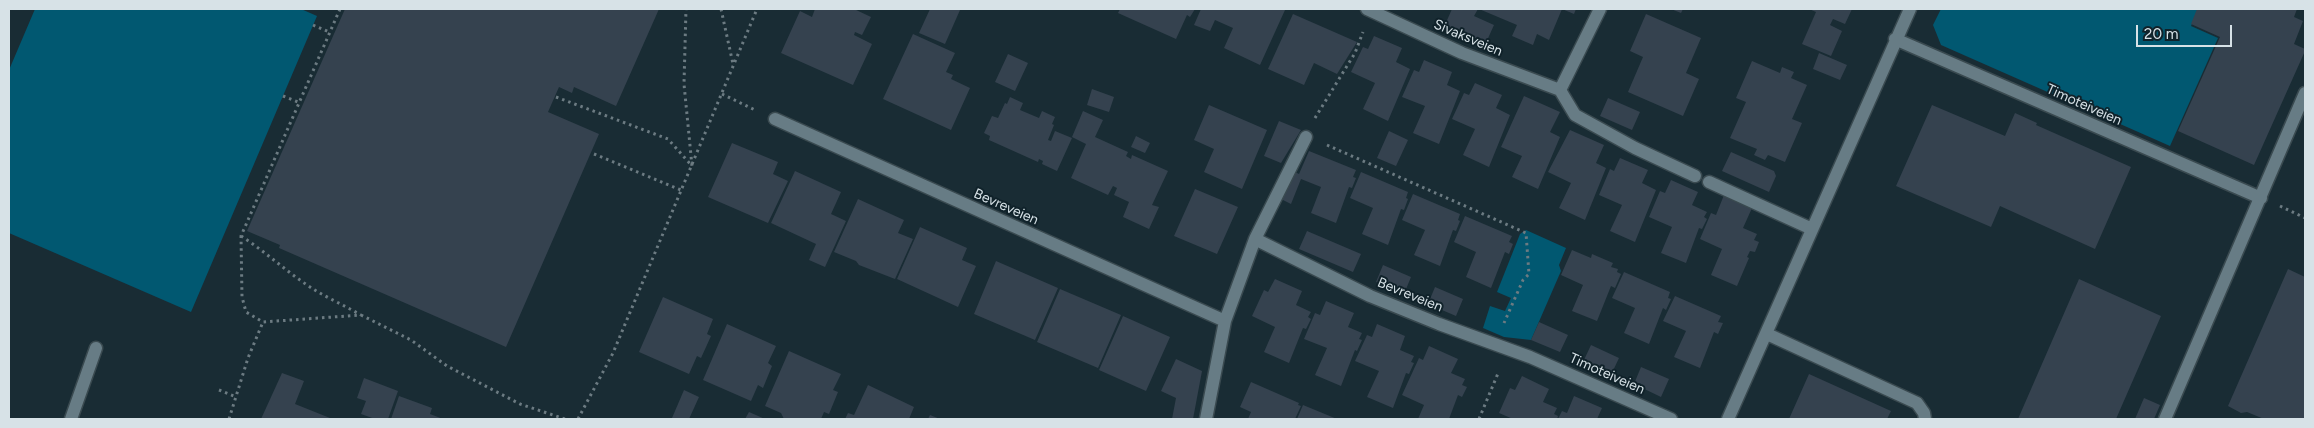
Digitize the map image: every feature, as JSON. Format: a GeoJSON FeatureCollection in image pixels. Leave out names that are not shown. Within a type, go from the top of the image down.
{"type":"FeatureCollection","features":[{"type":"Feature","properties":{"kind":"street"},"geometry":{"type":"LineString","coordinates":[[1600,9],[1560,90],[1575,115],[1635,148],[1695,176]]}},
{"type":"Feature","properties":{"kind":"street"},"geometry":{"type":"LineString","coordinates":[[1728,419],[1767,334],[1895,39],[1910,9]]}},
{"type":"Feature","properties":{"kind":"street","name":"Sivaksveien"},"geometry":{"type":"LineString","coordinates":[[1369,10],[1462,53],[1560,90]]}},
{"type":"Feature","properties":{"kind":"street","name":"Timoteiveien"},"geometry":{"type":"LineString","coordinates":[[1895,39],[2261,198]]}},
{"type":"Feature","properties":{"kind":"street"},"geometry":{"type":"LineString","coordinates":[[2165,419],[2305,93]]}},
{"type":"Feature","properties":{"kind":"street","name":"Bevreveien"},"geometry":{"type":"LineString","coordinates":[[775,119],[1224,321]]}},
{"type":"Feature","properties":{"kind":"street"},"geometry":{"type":"LineString","coordinates":[[1206,419],[1224,321],[1255,239],[1306,137]]}},
{"type":"Feature","properties":{"kind":"street"},"geometry":{"type":"LineString","coordinates":[[1709,182],[1812,229]]}},
{"type":"Feature","properties":{"kind":"street","name":"Bevreveien"},"geometry":{"type":"LineString","coordinates":[[1255,239],[1370,296],[1439,324],[1530,356]]}},
{"type":"Feature","properties":{"kind":"street"},"geometry":{"type":"LineString","coordinates":[[1767,334],[1917,403],[1924,413],[1925,419]]}},
{"type":"Feature","properties":{"kind":"street"},"geometry":{"type":"LineString","coordinates":[[71,419],[96,348]]}},
{"type":"Feature","properties":{"kind":"street","name":"Timoteiveien"},"geometry":{"type":"LineString","coordinates":[[1530,356],[1671,419]]}},
{"type":"Feature","properties":{"kind":"path"},"geometry":{"type":"LineString","coordinates":[[340,9],[241,236],[244,305],[246,312],[263,322],[361,315]]}},
{"type":"Feature","properties":{"kind":"path"},"geometry":{"type":"LineString","coordinates":[[686,9],[684,84],[692,166]]}},
{"type":"Feature","properties":{"kind":"path"},"geometry":{"type":"LineString","coordinates":[[721,9],[733,64]]}},
{"type":"Feature","properties":{"kind":"path"},"geometry":{"type":"LineString","coordinates":[[578,419],[613,353],[757,9]]}},
{"type":"Feature","properties":{"kind":"path"},"geometry":{"type":"LineString","coordinates":[[1369,10],[1355,53],[1321,105],[1306,137],[1526,234],[1529,274],[1523,280],[1499,336],[1505,347],[1499,362],[1499,374],[1479,419]]}},
{"type":"Feature","properties":{"kind":"path"},"geometry":{"type":"LineString","coordinates":[[313,25],[329,32]]}},
{"type":"Feature","properties":{"kind":"path"},"geometry":{"type":"LineString","coordinates":[[722,94],[775,119]]}},
{"type":"Feature","properties":{"kind":"path"},"geometry":{"type":"LineString","coordinates":[[283,96],[298,102]]}},
{"type":"Feature","properties":{"kind":"path"},"geometry":{"type":"LineString","coordinates":[[556,97],[668,139],[692,166]]}},
{"type":"Feature","properties":{"kind":"path"},"geometry":{"type":"LineString","coordinates":[[594,154],[681,190]]}},
{"type":"Feature","properties":{"kind":"path"},"geometry":{"type":"LineString","coordinates":[[241,236],[260,248],[271,259],[312,289],[411,340],[447,366],[520,404],[565,419]]}},
{"type":"Feature","properties":{"kind":"path"},"geometry":{"type":"LineString","coordinates":[[228,419],[248,358],[263,322]]}},
{"type":"Feature","properties":{"kind":"path"},"geometry":{"type":"LineString","coordinates":[[219,390],[236,397]]}},
{"type":"Feature","properties":{"kind":"shaded area"},"geometry":{"type":"Polygon","coordinates":[[[35,9],[301,9],[317,16],[191,312],[9,233],[9,70],[35,9]]]}},
{"type":"Feature","properties":{"kind":"shaded area"},"geometry":{"type":"Polygon","coordinates":[[[1941,9],[2199,9],[2191,26],[2218,38],[2170,146],[1941,45],[1933,25],[1941,9]]]}},
{"type":"Feature","properties":{"kind":"shaded area"},"geometry":{"type":"Polygon","coordinates":[[[1526,230],[1566,248],[1559,265],[1561,271],[1531,340],[1504,337],[1483,328],[1490,306],[1505,311],[1511,298],[1497,292],[1520,234],[1526,230]]]}},
{"type":"Feature","properties":{"kind":"building"},"geometry":{"type":"Polygon","coordinates":[[[345,9],[659,9],[616,106],[574,87],[572,93],[559,87],[548,112],[599,134],[506,347],[279,248],[280,245],[247,231],[345,9]]]}},
{"type":"Feature","properties":{"kind":"building"},"geometry":{"type":"Polygon","coordinates":[[[815,9],[854,9],[871,17],[862,35],[855,32],[854,35],[872,44],[853,85],[781,53],[800,11],[812,17],[815,9]]]}},
{"type":"Feature","properties":{"kind":"building"},"geometry":{"type":"Polygon","coordinates":[[[930,9],[960,10],[945,44],[919,33],[930,9]]]}},
{"type":"Feature","properties":{"kind":"building"},"geometry":{"type":"Polygon","coordinates":[[[1120,9],[1195,9],[1190,17],[1187,15],[1176,39],[1118,13],[1120,9]]]}},
{"type":"Feature","properties":{"kind":"building"},"geometry":{"type":"Polygon","coordinates":[[[1201,9],[1285,10],[1260,65],[1224,48],[1233,28],[1215,20],[1210,31],[1194,25],[1201,9]]]}},
{"type":"Feature","properties":{"kind":"building"},"geometry":{"type":"Polygon","coordinates":[[[1452,9],[1478,9],[1474,16],[1494,25],[1485,45],[1444,27],[1452,9]]]}},
{"type":"Feature","properties":{"kind":"building"},"geometry":{"type":"Polygon","coordinates":[[[1479,9],[1562,9],[1549,40],[1537,34],[1533,45],[1512,36],[1517,25],[1479,9]]]}},
{"type":"Feature","properties":{"kind":"building"},"geometry":{"type":"Polygon","coordinates":[[[1562,9],[1576,9],[1574,14],[1562,9]]]}},
{"type":"Feature","properties":{"kind":"building"},"geometry":{"type":"Polygon","coordinates":[[[1671,9],[1683,9],[1681,13],[1671,9]]]}},
{"type":"Feature","properties":{"kind":"building"},"geometry":{"type":"Polygon","coordinates":[[[1809,9],[1852,9],[1845,24],[1833,19],[1830,25],[1842,31],[1831,56],[1802,44],[1816,12],[1809,9]]]}},
{"type":"Feature","properties":{"kind":"building"},"geometry":{"type":"Polygon","coordinates":[[[2197,9],[2297,9],[2294,17],[2303,21],[2294,44],[2305,49],[2305,51],[2254,165],[2178,131],[2220,37],[2191,24],[2197,9]]]}},
{"type":"Feature","properties":{"kind":"building"},"geometry":{"type":"Polygon","coordinates":[[[1293,14],[1357,42],[1337,74],[1314,63],[1304,85],[1268,69],[1293,14]]]}},
{"type":"Feature","properties":{"kind":"building"},"geometry":{"type":"Polygon","coordinates":[[[1646,14],[1701,38],[1686,73],[1699,79],[1683,116],[1628,92],[1643,57],[1630,51],[1646,14]]]}},
{"type":"Feature","properties":{"kind":"building"},"geometry":{"type":"Polygon","coordinates":[[[913,34],[955,53],[946,72],[953,75],[951,79],[970,88],[951,130],[883,99],[913,34]]]}},
{"type":"Feature","properties":{"kind":"building"},"geometry":{"type":"Polygon","coordinates":[[[1374,36],[1402,48],[1396,62],[1410,69],[1388,121],[1363,109],[1375,83],[1351,72],[1363,47],[1368,49],[1374,36]]]}},
{"type":"Feature","properties":{"kind":"building"},"geometry":{"type":"Polygon","coordinates":[[[1819,53],[1847,65],[1840,80],[1813,69],[1819,53]]]}},
{"type":"Feature","properties":{"kind":"building"},"geometry":{"type":"Polygon","coordinates":[[[1008,54],[1028,63],[1015,91],[995,82],[1008,54]]]}},
{"type":"Feature","properties":{"kind":"building"},"geometry":{"type":"Polygon","coordinates":[[[1424,60],[1452,72],[1447,85],[1460,91],[1439,144],[1413,133],[1425,106],[1402,97],[1414,70],[1419,72],[1424,60]]]}},
{"type":"Feature","properties":{"kind":"building"},"geometry":{"type":"Polygon","coordinates":[[[1752,61],[1780,73],[1782,67],[1794,72],[1791,78],[1807,85],[1792,119],[1802,123],[1785,162],[1768,155],[1765,160],[1754,155],[1757,149],[1730,138],[1746,102],[1736,98],[1752,61]]]}},
{"type":"Feature","properties":{"kind":"building"},"geometry":{"type":"Polygon","coordinates":[[[1475,83],[1502,95],[1496,108],[1510,115],[1489,167],[1463,155],[1475,129],[1452,119],[1464,93],[1469,95],[1475,83]]]}},
{"type":"Feature","properties":{"kind":"building"},"geometry":{"type":"Polygon","coordinates":[[[1092,89],[1114,97],[1109,112],[1087,105],[1092,89]]]}},
{"type":"Feature","properties":{"kind":"building"},"geometry":{"type":"Polygon","coordinates":[[[1524,96],[1560,112],[1550,132],[1560,137],[1538,189],[1512,177],[1522,156],[1501,147],[1524,96]]]}},
{"type":"Feature","properties":{"kind":"building"},"geometry":{"type":"Polygon","coordinates":[[[1010,97],[1023,103],[1020,110],[1039,118],[1042,111],[1055,117],[1048,140],[1051,141],[1055,131],[1072,138],[1057,171],[1042,164],[1043,161],[1039,159],[1038,162],[989,140],[990,136],[984,133],[992,116],[998,118],[1010,97]]]}},
{"type":"Feature","properties":{"kind":"building"},"geometry":{"type":"Polygon","coordinates":[[[1608,98],[1640,112],[1632,130],[1600,116],[1608,98]]]}},
{"type":"Feature","properties":{"kind":"building"},"geometry":{"type":"Polygon","coordinates":[[[1209,105],[1267,130],[1242,189],[1204,172],[1214,149],[1194,140],[1209,105]]]}},
{"type":"Feature","properties":{"kind":"building"},"geometry":{"type":"Polygon","coordinates":[[[1932,105],[2005,136],[2015,113],[2037,123],[2036,125],[2131,167],[2095,249],[2000,206],[1991,227],[1896,186],[1932,105]]]}},
{"type":"Feature","properties":{"kind":"building"},"geometry":{"type":"Polygon","coordinates":[[[1083,111],[1103,120],[1095,137],[1128,152],[1126,156],[1131,159],[1132,155],[1168,171],[1152,205],[1159,207],[1149,229],[1123,217],[1129,202],[1114,195],[1117,188],[1113,186],[1108,195],[1071,178],[1086,144],[1072,137],[1083,111]]]}},
{"type":"Feature","properties":{"kind":"building"},"geometry":{"type":"Polygon","coordinates":[[[1279,121],[1301,130],[1281,163],[1264,156],[1279,121]]]}},
{"type":"Feature","properties":{"kind":"building"},"geometry":{"type":"Polygon","coordinates":[[[1570,130],[1604,145],[1596,163],[1606,168],[1585,220],[1559,208],[1571,183],[1548,172],[1570,130]]]}},
{"type":"Feature","properties":{"kind":"building"},"geometry":{"type":"Polygon","coordinates":[[[1389,131],[1408,140],[1396,166],[1377,158],[1389,131]]]}},
{"type":"Feature","properties":{"kind":"building"},"geometry":{"type":"Polygon","coordinates":[[[1136,136],[1150,143],[1145,153],[1131,147],[1136,136]]]}},
{"type":"Feature","properties":{"kind":"building"},"geometry":{"type":"Polygon","coordinates":[[[732,143],[778,162],[773,174],[788,181],[768,223],[708,197],[732,143]]]}},
{"type":"Feature","properties":{"kind":"building"},"geometry":{"type":"Polygon","coordinates":[[[1309,151],[1356,170],[1353,177],[1356,178],[1352,188],[1349,187],[1336,223],[1311,213],[1321,187],[1301,179],[1291,204],[1281,199],[1295,172],[1299,174],[1309,151]]]}},
{"type":"Feature","properties":{"kind":"building"},"geometry":{"type":"Polygon","coordinates":[[[1731,152],[1774,171],[1776,176],[1769,192],[1722,171],[1731,152]]]}},
{"type":"Feature","properties":{"kind":"building"},"geometry":{"type":"Polygon","coordinates":[[[1620,158],[1648,170],[1642,183],[1656,190],[1635,242],[1610,231],[1622,205],[1599,195],[1610,169],[1614,171],[1620,158]]]}},
{"type":"Feature","properties":{"kind":"building"},"geometry":{"type":"Polygon","coordinates":[[[795,171],[841,192],[831,214],[846,221],[825,267],[809,260],[816,244],[771,223],[795,171]]]}},
{"type":"Feature","properties":{"kind":"building"},"geometry":{"type":"Polygon","coordinates":[[[1361,172],[1408,192],[1406,198],[1408,199],[1404,210],[1401,209],[1388,245],[1362,234],[1373,208],[1350,198],[1361,172]]]}},
{"type":"Feature","properties":{"kind":"building"},"geometry":{"type":"Polygon","coordinates":[[[1671,180],[1698,192],[1692,205],[1707,212],[1704,217],[1707,219],[1702,229],[1699,228],[1686,263],[1661,253],[1672,227],[1649,217],[1660,191],[1665,193],[1671,180]]]}},
{"type":"Feature","properties":{"kind":"building"},"geometry":{"type":"Polygon","coordinates":[[[1195,189],[1238,207],[1217,254],[1174,236],[1195,189]]]}},
{"type":"Feature","properties":{"kind":"building"},"geometry":{"type":"Polygon","coordinates":[[[1413,194],[1460,214],[1458,220],[1460,221],[1456,231],[1453,230],[1440,266],[1414,255],[1425,230],[1402,220],[1413,194]]]}},
{"type":"Feature","properties":{"kind":"building"},"geometry":{"type":"Polygon","coordinates":[[[1724,195],[1752,208],[1743,228],[1757,234],[1754,240],[1759,242],[1755,252],[1750,251],[1747,257],[1749,258],[1737,286],[1711,275],[1722,249],[1700,239],[1711,213],[1716,215],[1724,195]]]}},
{"type":"Feature","properties":{"kind":"building"},"geometry":{"type":"Polygon","coordinates":[[[858,199],[904,220],[898,233],[913,239],[895,279],[859,265],[856,261],[834,252],[858,199]]]}},
{"type":"Feature","properties":{"kind":"building"},"geometry":{"type":"Polygon","coordinates":[[[1465,216],[1512,236],[1509,242],[1513,244],[1509,254],[1505,252],[1491,288],[1466,277],[1476,252],[1454,242],[1465,216]]]}},
{"type":"Feature","properties":{"kind":"building"},"geometry":{"type":"Polygon","coordinates":[[[920,227],[967,248],[962,260],[976,266],[958,307],[897,279],[920,227]]]}},
{"type":"Feature","properties":{"kind":"building"},"geometry":{"type":"Polygon","coordinates":[[[1307,231],[1361,254],[1353,272],[1299,249],[1307,231]]]}},
{"type":"Feature","properties":{"kind":"building"},"geometry":{"type":"Polygon","coordinates":[[[1572,250],[1591,258],[1592,254],[1613,263],[1611,267],[1618,269],[1617,272],[1621,274],[1615,288],[1611,286],[1597,321],[1572,311],[1583,285],[1561,275],[1572,250]]]}},
{"type":"Feature","properties":{"kind":"building"},"geometry":{"type":"Polygon","coordinates":[[[996,261],[1058,288],[1035,340],[974,314],[996,261]]]}},
{"type":"Feature","properties":{"kind":"building"},"geometry":{"type":"Polygon","coordinates":[[[1383,265],[1411,277],[1404,294],[1376,282],[1383,265]]]}},
{"type":"Feature","properties":{"kind":"building"},"geometry":{"type":"Polygon","coordinates":[[[2288,269],[2305,277],[2305,419],[2264,419],[2247,412],[2241,413],[2228,406],[2288,269]]]}},
{"type":"Feature","properties":{"kind":"building"},"geometry":{"type":"Polygon","coordinates":[[[1624,272],[1670,292],[1668,298],[1671,299],[1666,310],[1663,308],[1649,344],[1624,333],[1635,308],[1612,298],[1624,272]]]}},
{"type":"Feature","properties":{"kind":"building"},"geometry":{"type":"Polygon","coordinates":[[[1275,279],[1302,291],[1296,305],[1311,312],[1308,317],[1311,319],[1306,329],[1303,328],[1289,363],[1264,352],[1275,327],[1252,316],[1264,290],[1268,292],[1275,279]]]}},
{"type":"Feature","properties":{"kind":"building"},"geometry":{"type":"Polygon","coordinates":[[[2079,279],[2161,316],[2116,419],[2018,419],[2079,279]]]}},
{"type":"Feature","properties":{"kind":"building"},"geometry":{"type":"Polygon","coordinates":[[[1435,287],[1463,299],[1456,316],[1428,304],[1435,287]]]}},
{"type":"Feature","properties":{"kind":"building"},"geometry":{"type":"Polygon","coordinates":[[[1060,289],[1121,315],[1098,368],[1037,342],[1060,289]]]}},
{"type":"Feature","properties":{"kind":"building"},"geometry":{"type":"Polygon","coordinates":[[[1675,296],[1721,316],[1718,322],[1723,323],[1718,334],[1714,332],[1700,368],[1674,357],[1686,331],[1663,321],[1675,296]]]}},
{"type":"Feature","properties":{"kind":"building"},"geometry":{"type":"Polygon","coordinates":[[[663,297],[713,319],[707,334],[711,336],[701,358],[697,356],[689,374],[639,352],[663,297]]]}},
{"type":"Feature","properties":{"kind":"building"},"geometry":{"type":"Polygon","coordinates":[[[1326,301],[1354,313],[1348,327],[1362,333],[1359,339],[1362,340],[1357,351],[1355,350],[1341,386],[1315,375],[1327,348],[1304,339],[1315,313],[1320,315],[1326,301]]]}},
{"type":"Feature","properties":{"kind":"building"},"geometry":{"type":"Polygon","coordinates":[[[1123,316],[1170,337],[1146,391],[1099,370],[1123,316]]]}},
{"type":"Feature","properties":{"kind":"building"},"geometry":{"type":"Polygon","coordinates":[[[1539,322],[1568,335],[1560,352],[1531,340],[1539,322]]]}},
{"type":"Feature","properties":{"kind":"building"},"geometry":{"type":"Polygon","coordinates":[[[727,324],[776,346],[768,363],[772,366],[763,388],[758,385],[751,401],[703,380],[727,324]]]}},
{"type":"Feature","properties":{"kind":"building"},"geometry":{"type":"Polygon","coordinates":[[[1377,324],[1405,336],[1400,350],[1414,356],[1411,362],[1414,363],[1409,374],[1406,373],[1393,408],[1367,397],[1379,371],[1355,361],[1367,335],[1372,337],[1377,324]]]}},
{"type":"Feature","properties":{"kind":"building"},"geometry":{"type":"Polygon","coordinates":[[[1591,345],[1619,358],[1611,375],[1583,362],[1591,345]]]}},
{"type":"Feature","properties":{"kind":"building"},"geometry":{"type":"Polygon","coordinates":[[[1429,346],[1458,359],[1451,373],[1465,379],[1462,385],[1467,387],[1462,397],[1458,395],[1449,419],[1418,419],[1424,405],[1402,395],[1419,358],[1423,360],[1429,346]]]}},
{"type":"Feature","properties":{"kind":"building"},"geometry":{"type":"Polygon","coordinates":[[[789,351],[841,374],[833,390],[838,392],[829,414],[824,412],[821,419],[784,419],[781,413],[765,406],[789,351]]]}},
{"type":"Feature","properties":{"kind":"building"},"geometry":{"type":"Polygon","coordinates":[[[1176,359],[1202,371],[1193,419],[1172,419],[1176,398],[1161,391],[1176,359]]]}},
{"type":"Feature","properties":{"kind":"building"},"geometry":{"type":"Polygon","coordinates":[[[1641,367],[1669,379],[1661,397],[1634,384],[1641,367]]]}},
{"type":"Feature","properties":{"kind":"building"},"geometry":{"type":"Polygon","coordinates":[[[282,373],[304,381],[295,404],[330,419],[261,419],[282,373]]]}},
{"type":"Feature","properties":{"kind":"building"},"geometry":{"type":"Polygon","coordinates":[[[1809,374],[1891,411],[1887,419],[1789,419],[1809,374]]]}},
{"type":"Feature","properties":{"kind":"building"},"geometry":{"type":"Polygon","coordinates":[[[1522,376],[1549,389],[1543,402],[1557,408],[1554,414],[1558,416],[1557,419],[1513,419],[1499,413],[1510,388],[1515,390],[1522,376]]]}},
{"type":"Feature","properties":{"kind":"building"},"geometry":{"type":"Polygon","coordinates":[[[364,378],[398,391],[388,419],[375,419],[361,414],[366,401],[357,398],[364,378]]]}},
{"type":"Feature","properties":{"kind":"building"},"geometry":{"type":"Polygon","coordinates":[[[1251,382],[1299,403],[1298,405],[1301,406],[1295,419],[1248,419],[1251,412],[1240,407],[1251,382]]]}},
{"type":"Feature","properties":{"kind":"building"},"geometry":{"type":"Polygon","coordinates":[[[868,385],[914,407],[909,419],[845,419],[848,413],[854,415],[868,385]]]}},
{"type":"Feature","properties":{"kind":"building"},"geometry":{"type":"Polygon","coordinates":[[[684,390],[699,397],[689,419],[672,418],[684,390]]]}},
{"type":"Feature","properties":{"kind":"building"},"geometry":{"type":"Polygon","coordinates":[[[399,396],[432,408],[430,414],[443,419],[391,419],[399,396]]]}},
{"type":"Feature","properties":{"kind":"building"},"geometry":{"type":"Polygon","coordinates":[[[1574,396],[1602,408],[1597,419],[1558,419],[1562,411],[1567,413],[1574,396]]]}},
{"type":"Feature","properties":{"kind":"building"},"geometry":{"type":"Polygon","coordinates":[[[2144,398],[2160,405],[2154,419],[2135,419],[2144,398]]]}},
{"type":"Feature","properties":{"kind":"building"},"geometry":{"type":"Polygon","coordinates":[[[1303,405],[1337,419],[1297,419],[1303,405]]]}},
{"type":"Feature","properties":{"kind":"building"},"geometry":{"type":"Polygon","coordinates":[[[749,412],[765,419],[745,419],[749,412]]]}},
{"type":"Feature","properties":{"kind":"building"},"geometry":{"type":"Polygon","coordinates":[[[930,415],[940,419],[928,419],[930,415]]]}}]}
